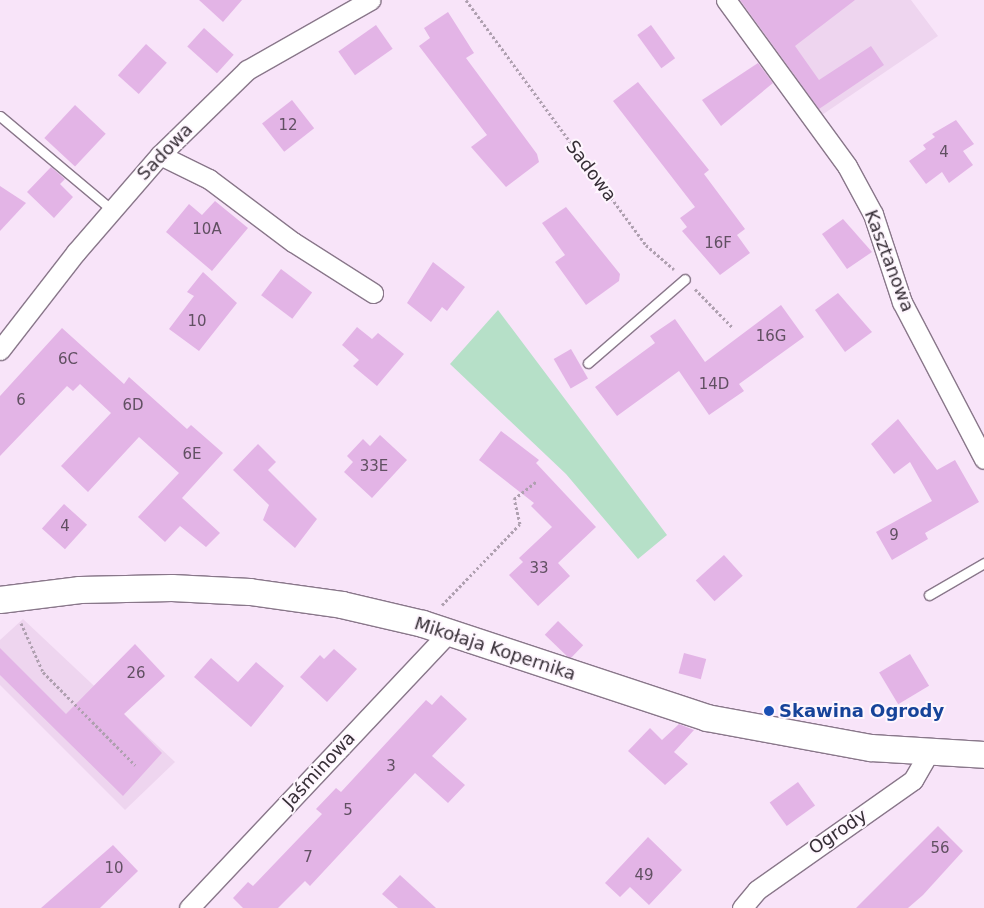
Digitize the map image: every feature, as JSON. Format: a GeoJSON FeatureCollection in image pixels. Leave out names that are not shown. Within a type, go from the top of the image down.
{"type":"FeatureCollection","features":[{"type":"Feature","properties":{"kind":"street","name":"Sadowa"},"geometry":{"type":"LineString","coordinates":[[0,350],[112,210],[160,155],[247,70],[370,0]]}},
{"type":"Feature","properties":{"kind":"street","name":"Kasztanowa"},"geometry":{"type":"LineString","coordinates":[[726,0],[847,166],[873,214],[902,302],[984,459]]}},
{"type":"Feature","properties":{"kind":"street"},"geometry":{"type":"LineString","coordinates":[[160,155],[209,179],[293,242],[374,292]]}},
{"type":"Feature","properties":{"kind":"street","name":"Mikołaja Kopernika"},"geometry":{"type":"LineString","coordinates":[[7,599],[80,590],[250,592],[342,605],[423,624],[707,718],[871,748],[984,755]]}},
{"type":"Feature","properties":{"kind":"street","name":"Jaśminowa"},"geometry":{"type":"LineString","coordinates":[[189,908],[448,632]]}},
{"type":"Feature","properties":{"kind":"street","name":"Ogrody"},"geometry":{"type":"LineString","coordinates":[[742,908],[764,884],[913,780],[929,752]]}},
{"type":"Feature","properties":{"kind":"lane"},"geometry":{"type":"LineString","coordinates":[[0,116],[112,210]]}},
{"type":"Feature","properties":{"kind":"lane"},"geometry":{"type":"LineString","coordinates":[[588,363],[685,279]]}},
{"type":"Feature","properties":{"kind":"lane"},"geometry":{"type":"LineString","coordinates":[[929,596],[984,563]]}},
{"type":"Feature","properties":{"kind":"path","name":"Sadowa"},"geometry":{"type":"LineString","coordinates":[[466,0],[646,246],[685,279],[733,328]]}},
{"type":"Feature","properties":{"kind":"path"},"geometry":{"type":"LineString","coordinates":[[423,624],[520,524],[514,499],[536,482]]}},
{"type":"Feature","properties":{"kind":"path"},"geometry":{"type":"LineString","coordinates":[[7,599],[43,672],[135,765]]}},
{"type":"Feature","properties":{"kind":"shaded area"},"geometry":{"type":"Polygon","coordinates":[[[734,0],[911,0],[938,36],[816,119],[734,0]]]}},
{"type":"Feature","properties":{"kind":"shaded area"},"geometry":{"type":"Polygon","coordinates":[[[23,619],[175,762],[125,810],[0,685],[0,640],[23,619]]]}},
{"type":"Feature","properties":{"kind":"green space"},"geometry":{"type":"Polygon","coordinates":[[[498,310],[667,535],[638,559],[566,474],[450,364],[498,310]]]}},
{"type":"Feature","properties":{"kind":"building"},"geometry":{"type":"Polygon","coordinates":[[[199,0],[242,0],[223,22],[199,0]]]}},
{"type":"Feature","properties":{"kind":"building"},"geometry":{"type":"Polygon","coordinates":[[[740,0],[855,0],[795,46],[819,80],[871,46],[884,65],[819,109],[740,0]]]}},
{"type":"Feature","properties":{"kind":"building"},"geometry":{"type":"Polygon","coordinates":[[[448,12],[474,53],[466,58],[537,154],[539,162],[506,187],[471,147],[487,135],[419,46],[430,38],[424,28],[448,12]]]}},
{"type":"Feature","properties":{"kind":"building"},"geometry":{"type":"Polygon","coordinates":[[[376,25],[393,49],[355,75],[338,51],[376,25]]]}},
{"type":"Feature","properties":{"kind":"building"},"geometry":{"type":"Polygon","coordinates":[[[651,25],[675,58],[661,68],[637,35],[651,25]]]}},
{"type":"Feature","properties":{"kind":"building"},"geometry":{"type":"Polygon","coordinates":[[[204,28],[234,55],[217,73],[187,47],[204,28]]]}},
{"type":"Feature","properties":{"kind":"building"},"geometry":{"type":"Polygon","coordinates":[[[146,44],[167,63],[139,94],[118,75],[146,44]]]}},
{"type":"Feature","properties":{"kind":"building"},"geometry":{"type":"Polygon","coordinates":[[[758,63],[773,83],[721,126],[702,100],[758,63]]]}},
{"type":"Feature","properties":{"kind":"building"},"geometry":{"type":"Polygon","coordinates":[[[638,82],[709,170],[704,174],[745,229],[737,235],[750,253],[720,275],[682,231],[687,227],[680,218],[695,207],[613,101],[638,82]]]}},
{"type":"Feature","properties":{"kind":"building"},"geometry":{"type":"Polygon","coordinates":[[[292,100],[314,128],[284,152],[262,123],[292,100]]]}},
{"type":"Feature","properties":{"kind":"building"},"geometry":{"type":"Polygon","coordinates":[[[75,105],[106,134],[75,167],[44,138],[75,105]]]}},
{"type":"Feature","properties":{"kind":"building"},"geometry":{"type":"Polygon","coordinates":[[[956,120],[974,144],[963,151],[973,165],[949,183],[942,172],[926,184],[909,161],[926,149],[923,145],[935,137],[932,134],[956,120]]]}},
{"type":"Feature","properties":{"kind":"building"},"geometry":{"type":"Polygon","coordinates":[[[51,167],[65,179],[60,184],[73,197],[54,218],[27,192],[51,167]]]}},
{"type":"Feature","properties":{"kind":"building"},"geometry":{"type":"Polygon","coordinates":[[[0,186],[26,203],[0,231],[0,186]]]}},
{"type":"Feature","properties":{"kind":"building"},"geometry":{"type":"Polygon","coordinates":[[[215,201],[248,228],[212,271],[166,232],[189,204],[202,215],[215,201]]]}},
{"type":"Feature","properties":{"kind":"building"},"geometry":{"type":"Polygon","coordinates":[[[566,207],[620,274],[619,281],[586,305],[555,262],[565,255],[542,223],[566,207]]]}},
{"type":"Feature","properties":{"kind":"building"},"geometry":{"type":"Polygon","coordinates":[[[843,219],[872,252],[847,269],[822,234],[843,219]]]}},
{"type":"Feature","properties":{"kind":"building"},"geometry":{"type":"Polygon","coordinates":[[[433,262],[465,287],[447,311],[442,307],[431,322],[407,303],[433,262]]]}},
{"type":"Feature","properties":{"kind":"building"},"geometry":{"type":"Polygon","coordinates":[[[281,269],[312,292],[292,319],[261,295],[281,269]]]}},
{"type":"Feature","properties":{"kind":"building"},"geometry":{"type":"Polygon","coordinates":[[[203,272],[237,303],[199,351],[169,329],[194,296],[187,292],[203,272]]]}},
{"type":"Feature","properties":{"kind":"building"},"geometry":{"type":"Polygon","coordinates":[[[838,293],[872,332],[845,352],[815,310],[838,293]]]}},
{"type":"Feature","properties":{"kind":"building"},"geometry":{"type":"Polygon","coordinates":[[[781,305],[804,337],[739,384],[744,391],[709,415],[679,371],[617,416],[595,387],[655,343],[650,336],[675,319],[705,362],[781,305]]]}},
{"type":"Feature","properties":{"kind":"building"},"geometry":{"type":"Polygon","coordinates":[[[357,327],[372,339],[378,333],[404,354],[377,386],[353,366],[359,360],[342,345],[357,327]]]}},
{"type":"Feature","properties":{"kind":"building"},"geometry":{"type":"Polygon","coordinates":[[[62,328],[124,384],[129,377],[187,429],[191,425],[223,453],[182,498],[220,533],[206,547],[180,526],[165,542],[138,517],[179,473],[139,437],[88,492],[61,466],[111,413],[80,384],[73,391],[67,386],[0,456],[0,396],[62,328]]]}},
{"type":"Feature","properties":{"kind":"building"},"geometry":{"type":"Polygon","coordinates":[[[571,349],[588,378],[571,388],[554,359],[571,349]]]}},
{"type":"Feature","properties":{"kind":"building"},"geometry":{"type":"Polygon","coordinates":[[[898,419],[937,470],[955,460],[979,502],[925,533],[928,539],[892,560],[876,532],[932,501],[910,462],[894,474],[871,444],[898,419]]]}},
{"type":"Feature","properties":{"kind":"building"},"geometry":{"type":"Polygon","coordinates":[[[501,431],[539,460],[536,463],[596,527],[558,563],[570,576],[538,606],[509,575],[523,562],[519,558],[552,527],[531,506],[534,503],[479,460],[501,431]]]}},
{"type":"Feature","properties":{"kind":"building"},"geometry":{"type":"Polygon","coordinates":[[[380,435],[407,460],[372,498],[344,472],[353,462],[347,456],[363,439],[370,446],[380,435]]]}},
{"type":"Feature","properties":{"kind":"building"},"geometry":{"type":"Polygon","coordinates":[[[258,444],[276,462],[268,470],[317,519],[295,548],[263,520],[269,505],[233,470],[258,444]]]}},
{"type":"Feature","properties":{"kind":"building"},"geometry":{"type":"Polygon","coordinates":[[[64,504],[87,525],[65,549],[42,529],[64,504]]]}},
{"type":"Feature","properties":{"kind":"building"},"geometry":{"type":"Polygon","coordinates":[[[724,555],[743,576],[714,601],[696,580],[724,555]]]}},
{"type":"Feature","properties":{"kind":"building"},"geometry":{"type":"Polygon","coordinates":[[[558,621],[583,645],[570,659],[545,635],[558,621]]]}},
{"type":"Feature","properties":{"kind":"building"},"geometry":{"type":"Polygon","coordinates":[[[135,644],[165,676],[124,714],[162,753],[123,796],[0,675],[0,648],[66,714],[135,644]]]}},
{"type":"Feature","properties":{"kind":"building"},"geometry":{"type":"Polygon","coordinates":[[[334,649],[357,669],[327,702],[300,677],[320,655],[324,659],[334,649]]]}},
{"type":"Feature","properties":{"kind":"building"},"geometry":{"type":"Polygon","coordinates":[[[684,653],[706,659],[701,679],[679,673],[684,653]]]}},
{"type":"Feature","properties":{"kind":"building"},"geometry":{"type":"Polygon","coordinates":[[[910,654],[929,686],[898,704],[879,673],[910,654]]]}},
{"type":"Feature","properties":{"kind":"building"},"geometry":{"type":"Polygon","coordinates":[[[211,658],[238,682],[256,662],[284,686],[251,727],[194,677],[211,658]]]}},
{"type":"Feature","properties":{"kind":"building"},"geometry":{"type":"Polygon","coordinates":[[[441,695],[467,719],[432,756],[465,785],[448,803],[415,773],[310,886],[305,881],[278,908],[243,908],[233,898],[248,882],[253,886],[322,814],[316,809],[336,788],[341,792],[426,700],[432,705],[441,695]]]}},
{"type":"Feature","properties":{"kind":"building"},"geometry":{"type":"Polygon","coordinates":[[[679,724],[694,730],[674,752],[688,764],[665,785],[628,751],[650,728],[662,740],[679,724]]]}},
{"type":"Feature","properties":{"kind":"building"},"geometry":{"type":"Polygon","coordinates":[[[798,782],[815,805],[787,826],[770,803],[798,782]]]}},
{"type":"Feature","properties":{"kind":"building"},"geometry":{"type":"Polygon","coordinates":[[[938,826],[963,851],[923,895],[908,908],[856,908],[938,826]]]}},
{"type":"Feature","properties":{"kind":"building"},"geometry":{"type":"Polygon","coordinates":[[[648,837],[682,870],[649,905],[630,887],[620,897],[605,883],[648,837]]]}},
{"type":"Feature","properties":{"kind":"building"},"geometry":{"type":"Polygon","coordinates":[[[113,845],[138,871],[100,908],[41,908],[113,845]]]}},
{"type":"Feature","properties":{"kind":"building"},"geometry":{"type":"Polygon","coordinates":[[[400,875],[436,908],[398,908],[382,894],[400,875]]]}},
{"type":"Feature","properties":{"kind":"place","name":"Skawina Ogrody"},"geometry":{"type":"Point","coordinates":[769,711]}}]}
